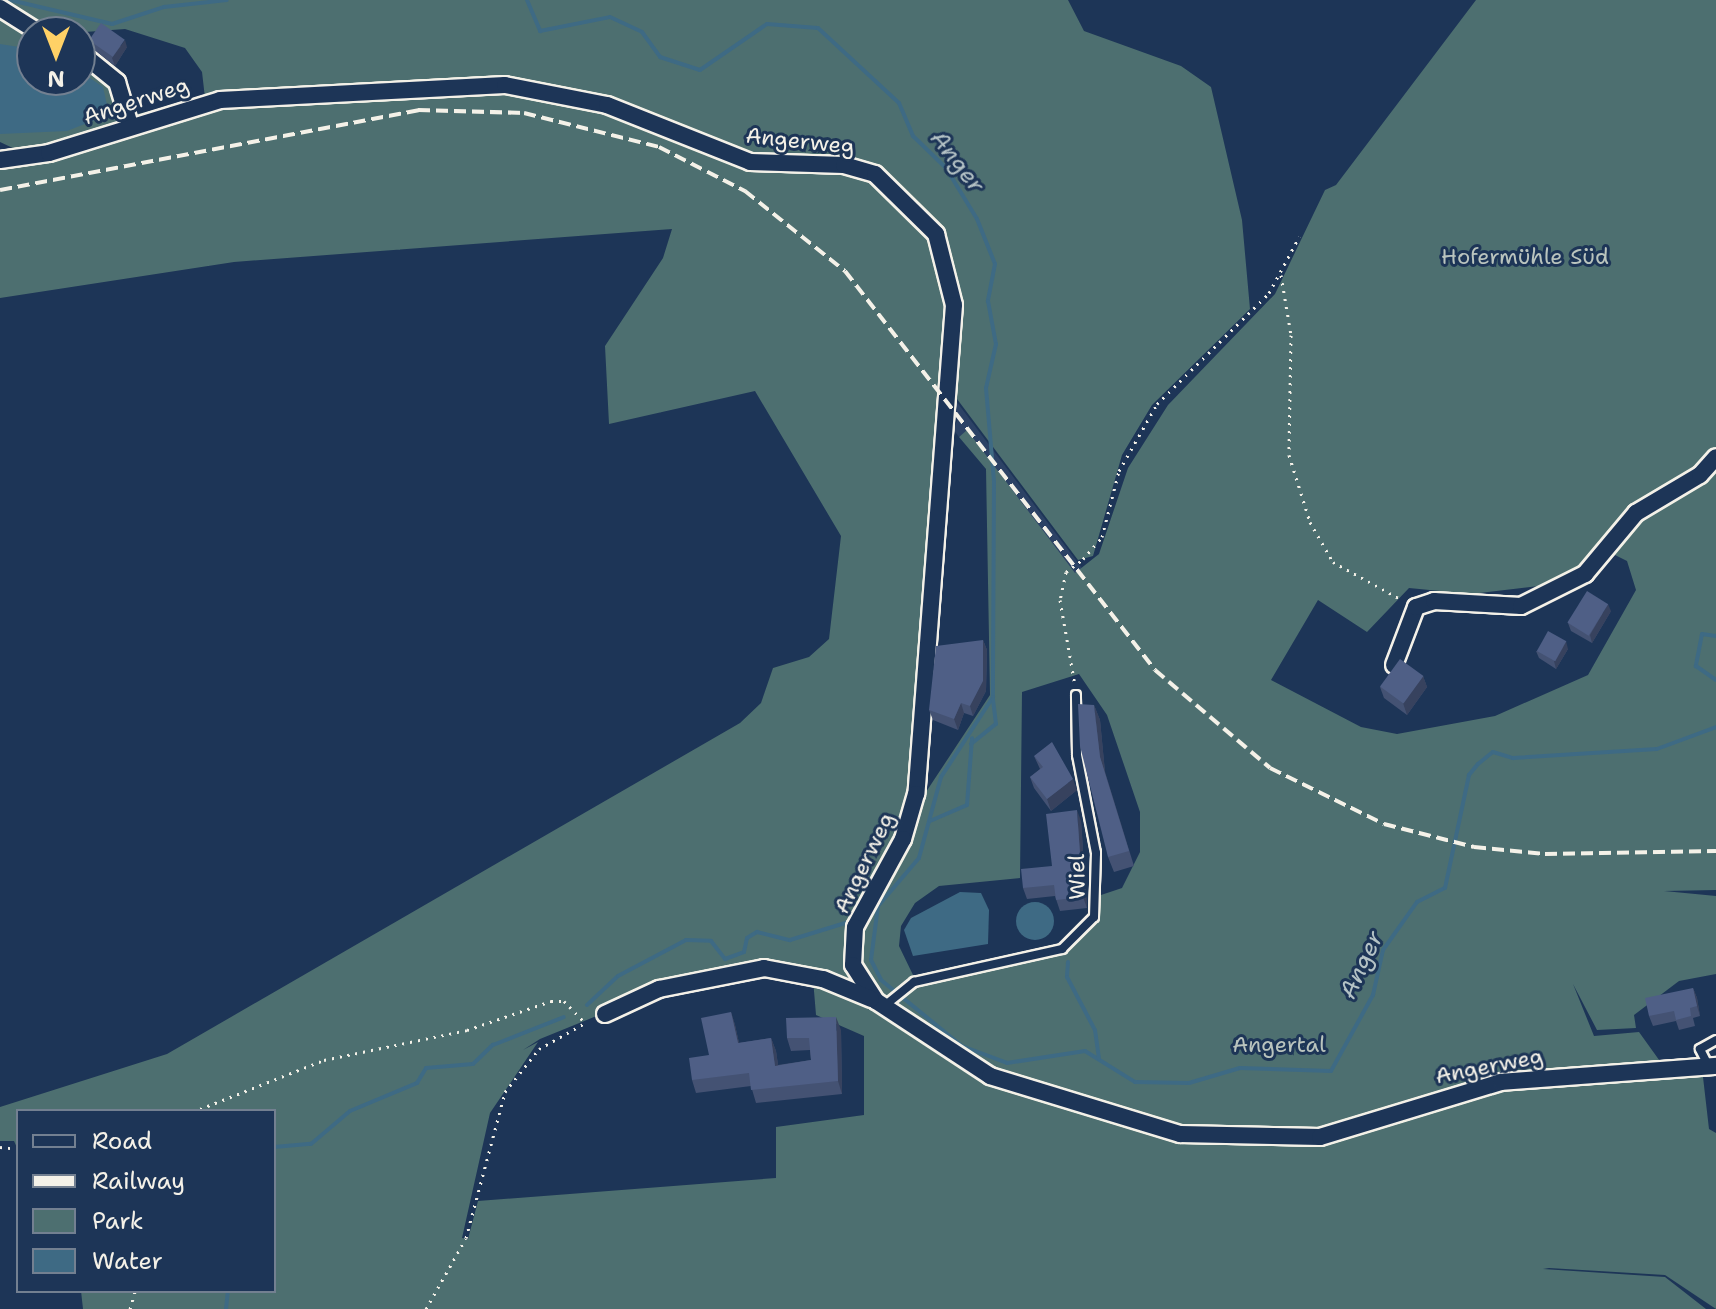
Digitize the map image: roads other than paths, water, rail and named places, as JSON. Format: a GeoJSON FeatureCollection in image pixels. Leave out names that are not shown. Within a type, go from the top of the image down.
{"type":"FeatureCollection","features":[{"type":"Feature","properties":{"kind":"street"},"geometry":{"type":"LineString","coordinates":[[96,65],[117,82],[130,125]]}},
{"type":"Feature","properties":{"kind":"street","name":"Angerweg"},"geometry":{"type":"LineString","coordinates":[[0,160],[49,153],[130,125],[220,100],[505,85],[607,105],[750,162],[859,169],[916,206],[947,261],[954,305],[931,625],[911,821],[860,909],[853,965],[882,1003]]}},
{"type":"Feature","properties":{"kind":"street"},"geometry":{"type":"LineString","coordinates":[[1394,665],[1416,607],[1434,601],[1521,606],[1585,574],[1636,513],[1700,475],[1716,457]]}},
{"type":"Feature","properties":{"kind":"street"},"geometry":{"type":"LineString","coordinates":[[823,979],[853,965]]}},
{"type":"Feature","properties":{"kind":"street","name":"Angerweg"},"geometry":{"type":"LineString","coordinates":[[605,1014],[659,989],[738,972],[764,968],[823,979],[882,1003],[990,1076],[1193,1135],[1320,1137],[1489,1084],[1712,1065]]}},
{"type":"Feature","properties":{"kind":"lane","name":"Wiel"},"geometry":{"type":"LineString","coordinates":[[882,1003],[899,990],[1062,949],[1094,917],[1096,853],[1077,755],[1076,695]]}},
{"type":"Feature","properties":{"kind":"lane"},"geometry":{"type":"LineString","coordinates":[[1712,1065],[1700,1049],[1716,1040]]}},
{"type":"Feature","properties":{"kind":"water"},"geometry":{"type":"Polygon","coordinates":[[[0,44],[16,46],[16,96],[96,96],[96,82],[103,87],[107,105],[100,118],[67,131],[0,134],[0,44]]]}},
{"type":"Feature","properties":{"kind":"water"},"geometry":{"type":"Polygon","coordinates":[[[960,892],[981,893],[989,910],[988,944],[913,956],[904,930],[911,918],[960,892]]]}},
{"type":"Feature","properties":{"kind":"water"},"geometry":{"type":"Polygon","coordinates":[[[1035,902],[1049,907],[1054,921],[1049,935],[1035,940],[1021,935],[1016,921],[1021,907],[1035,902]]]}},
{"type":"Feature","properties":{"kind":"waterway","name":"Anger"},"geometry":{"type":"LineString","coordinates":[[10,0],[112,24],[164,7],[227,0]]}},
{"type":"Feature","properties":{"kind":"waterway","name":"Anger"},"geometry":{"type":"LineString","coordinates":[[527,0],[540,31],[610,17],[642,32],[660,57],[700,70],[767,24],[818,28],[899,103],[913,136],[946,168],[977,219],[995,264],[988,301],[996,344],[986,388],[994,482],[993,697],[941,777],[919,858],[878,906],[871,960],[881,980],[962,1046],[1007,1063],[1085,1051],[1135,1082],[1189,1083],[1240,1068],[1331,1071],[1373,995],[1383,950],[1417,902],[1445,888],[1469,775],[1478,764],[1493,752],[1513,758],[1657,749],[1716,727]]}},
{"type":"Feature","properties":{"kind":"waterway","name":"Anger"},"geometry":{"type":"LineString","coordinates":[[1716,636],[1702,634],[1696,666],[1716,680]]}},
{"type":"Feature","properties":{"kind":"waterway","name":"Anger"},"geometry":{"type":"LineString","coordinates":[[971,744],[996,724],[993,699]]}},
{"type":"Feature","properties":{"kind":"waterway","name":"Anger"},"geometry":{"type":"LineString","coordinates":[[930,821],[967,805],[972,738]]}},
{"type":"Feature","properties":{"kind":"waterway"},"geometry":{"type":"LineString","coordinates":[[587,1005],[618,976],[686,940],[711,941],[725,959],[744,952],[747,938],[757,932],[790,940],[855,920]]}},
{"type":"Feature","properties":{"kind":"waterway"},"geometry":{"type":"LineString","coordinates":[[1068,962],[1067,977],[1095,1030],[1099,1059]]}},
{"type":"Feature","properties":{"kind":"waterway"},"geometry":{"type":"LineString","coordinates":[[276,1147],[311,1144],[350,1111],[417,1083],[426,1068],[473,1064],[493,1045],[564,1017]]}},
{"type":"Feature","properties":{"kind":"waterway"},"geometry":{"type":"LineString","coordinates":[[226,1309],[228,1293]]}},
{"type":"Feature","properties":{"kind":"railway"},"geometry":{"type":"LineString","coordinates":[[0,190],[418,110],[524,113],[659,147],[745,191],[845,271],[1155,670],[1270,768],[1384,824],[1474,847],[1545,854],[1716,851]]}},
{"type":"Feature","properties":{"kind":"park label","name":"Hofermühle Süd"},"geometry":{"type":"Point","coordinates":[1525,257]}},
{"type":"Feature","properties":{"kind":"park label","name":"Angertal"},"geometry":{"type":"Point","coordinates":[1279,1045]}}]}
